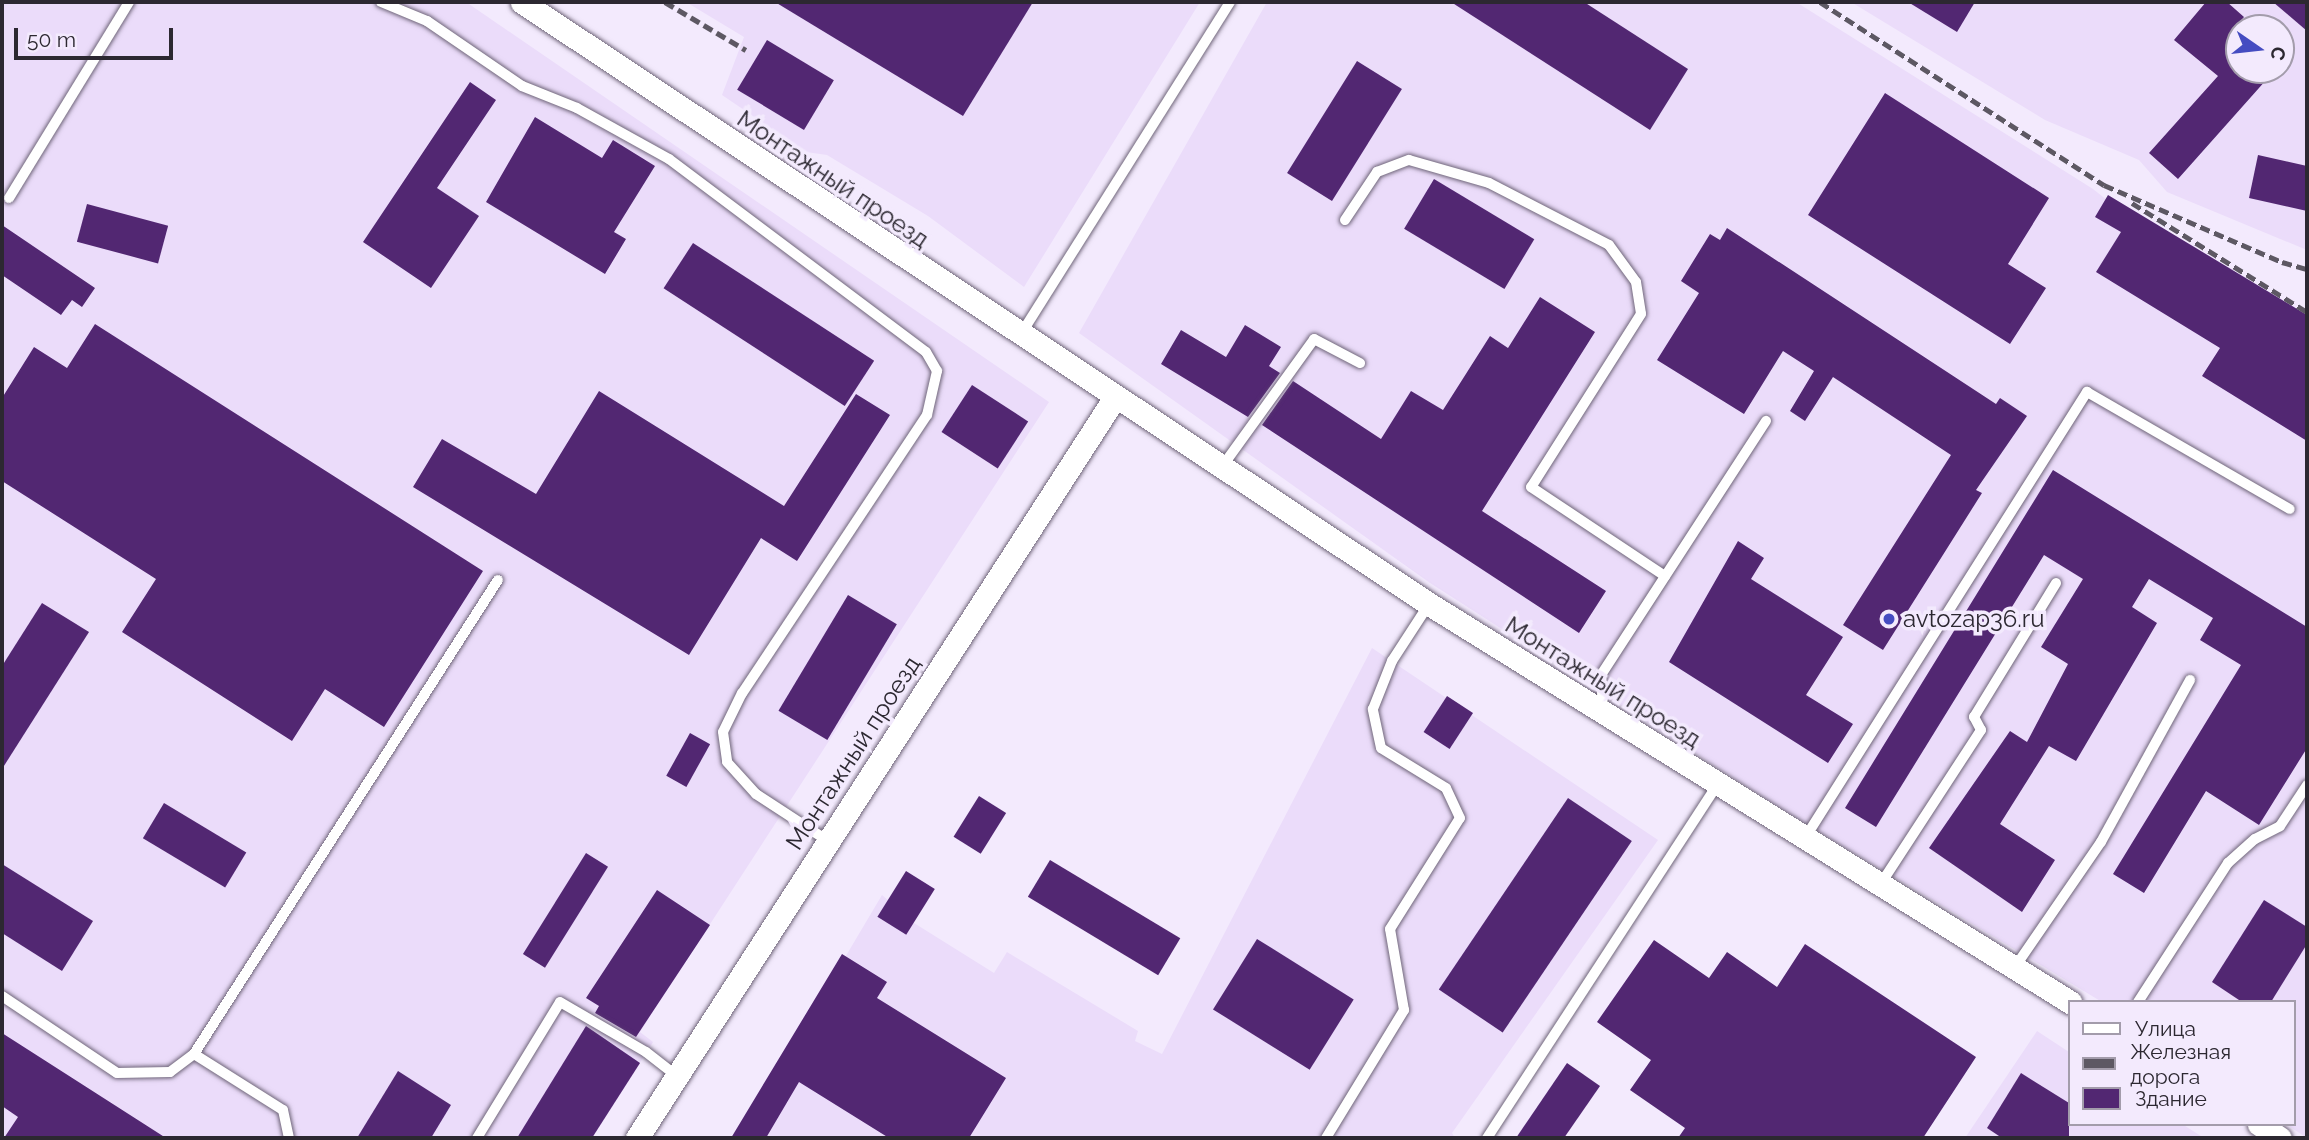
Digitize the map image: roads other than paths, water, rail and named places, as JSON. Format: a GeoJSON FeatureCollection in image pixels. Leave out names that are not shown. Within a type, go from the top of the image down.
{"type":"FeatureCollection","features":[{"type":"Feature","properties":{"kind":"street","name":"Монтажный проезд"},"geometry":{"type":"LineString","coordinates":[[522,2],[1020,336],[1224,464],[1429,604],[2068,1001]]}},
{"type":"Feature","properties":{"kind":"street","name":"Монтажный проезд"},"geometry":{"type":"LineString","coordinates":[[637,1138],[1115,397]]}},
{"type":"Feature","properties":{"kind":"street"},"geometry":{"type":"LineString","coordinates":[[2262,1126],[2280,1138]]}},
{"type":"Feature","properties":{"kind":"lane"},"geometry":{"type":"LineString","coordinates":[[9,198],[129,2]]}},
{"type":"Feature","properties":{"kind":"lane"},"geometry":{"type":"LineString","coordinates":[[381,2],[427,21],[522,86],[577,108],[669,159],[926,352],[937,371],[926,415],[742,693],[723,732],[727,762],[757,794],[828,841]]}},
{"type":"Feature","properties":{"kind":"lane"},"geometry":{"type":"LineString","coordinates":[[1020,336],[1230,2]]}},
{"type":"Feature","properties":{"kind":"lane"},"geometry":{"type":"LineString","coordinates":[[1345,220],[1377,172],[1409,160],[1489,183],[1609,245],[1636,282],[1641,313],[1531,487],[1665,576]]}},
{"type":"Feature","properties":{"kind":"lane"},"geometry":{"type":"LineString","coordinates":[[1224,464],[1314,339],[1360,363]]}},
{"type":"Feature","properties":{"kind":"lane"},"geometry":{"type":"LineString","coordinates":[[1805,838],[2087,393],[2290,509]]}},
{"type":"Feature","properties":{"kind":"lane"},"geometry":{"type":"LineString","coordinates":[[1604,713],[1601,675],[1766,421]]}},
{"type":"Feature","properties":{"kind":"lane"},"geometry":{"type":"LineString","coordinates":[[2,996],[117,1073],[170,1072],[194,1054],[498,580]]}},
{"type":"Feature","properties":{"kind":"lane"},"geometry":{"type":"LineString","coordinates":[[1880,885],[1981,730],[1974,718],[2056,583]]}},
{"type":"Feature","properties":{"kind":"lane"},"geometry":{"type":"LineString","coordinates":[[1326,1138],[1404,1010],[1390,929],[1460,818],[1446,788],[1381,748],[1373,709],[1392,661],[1429,604]]}},
{"type":"Feature","properties":{"kind":"lane"},"geometry":{"type":"LineString","coordinates":[[2015,967],[2101,842],[2190,680]]}},
{"type":"Feature","properties":{"kind":"lane"},"geometry":{"type":"LineString","coordinates":[[1488,1138],[1718,784]]}},
{"type":"Feature","properties":{"kind":"lane"},"geometry":{"type":"LineString","coordinates":[[2139,1000],[2228,863],[2255,839],[2280,826],[2307,785]]}},
{"type":"Feature","properties":{"kind":"lane"},"geometry":{"type":"LineString","coordinates":[[477,1138],[560,1002],[646,1052],[677,1076]]}},
{"type":"Feature","properties":{"kind":"lane"},"geometry":{"type":"LineString","coordinates":[[194,1054],[283,1110],[289,1138]]}},
{"type":"Feature","properties":{"kind":"railway"},"geometry":{"type":"LineString","coordinates":[[665,2],[746,50]]}},
{"type":"Feature","properties":{"kind":"railway"},"geometry":{"type":"LineString","coordinates":[[1820,2],[2104,185],[2282,262],[2307,269]]}},
{"type":"Feature","properties":{"kind":"railway"},"geometry":{"type":"LineString","coordinates":[[2132,203],[2307,312]]}},
{"type":"Feature","properties":{"kind":"place","name":"avtozap36.ru"},"geometry":{"type":"Point","coordinates":[1889,619]}}]}
